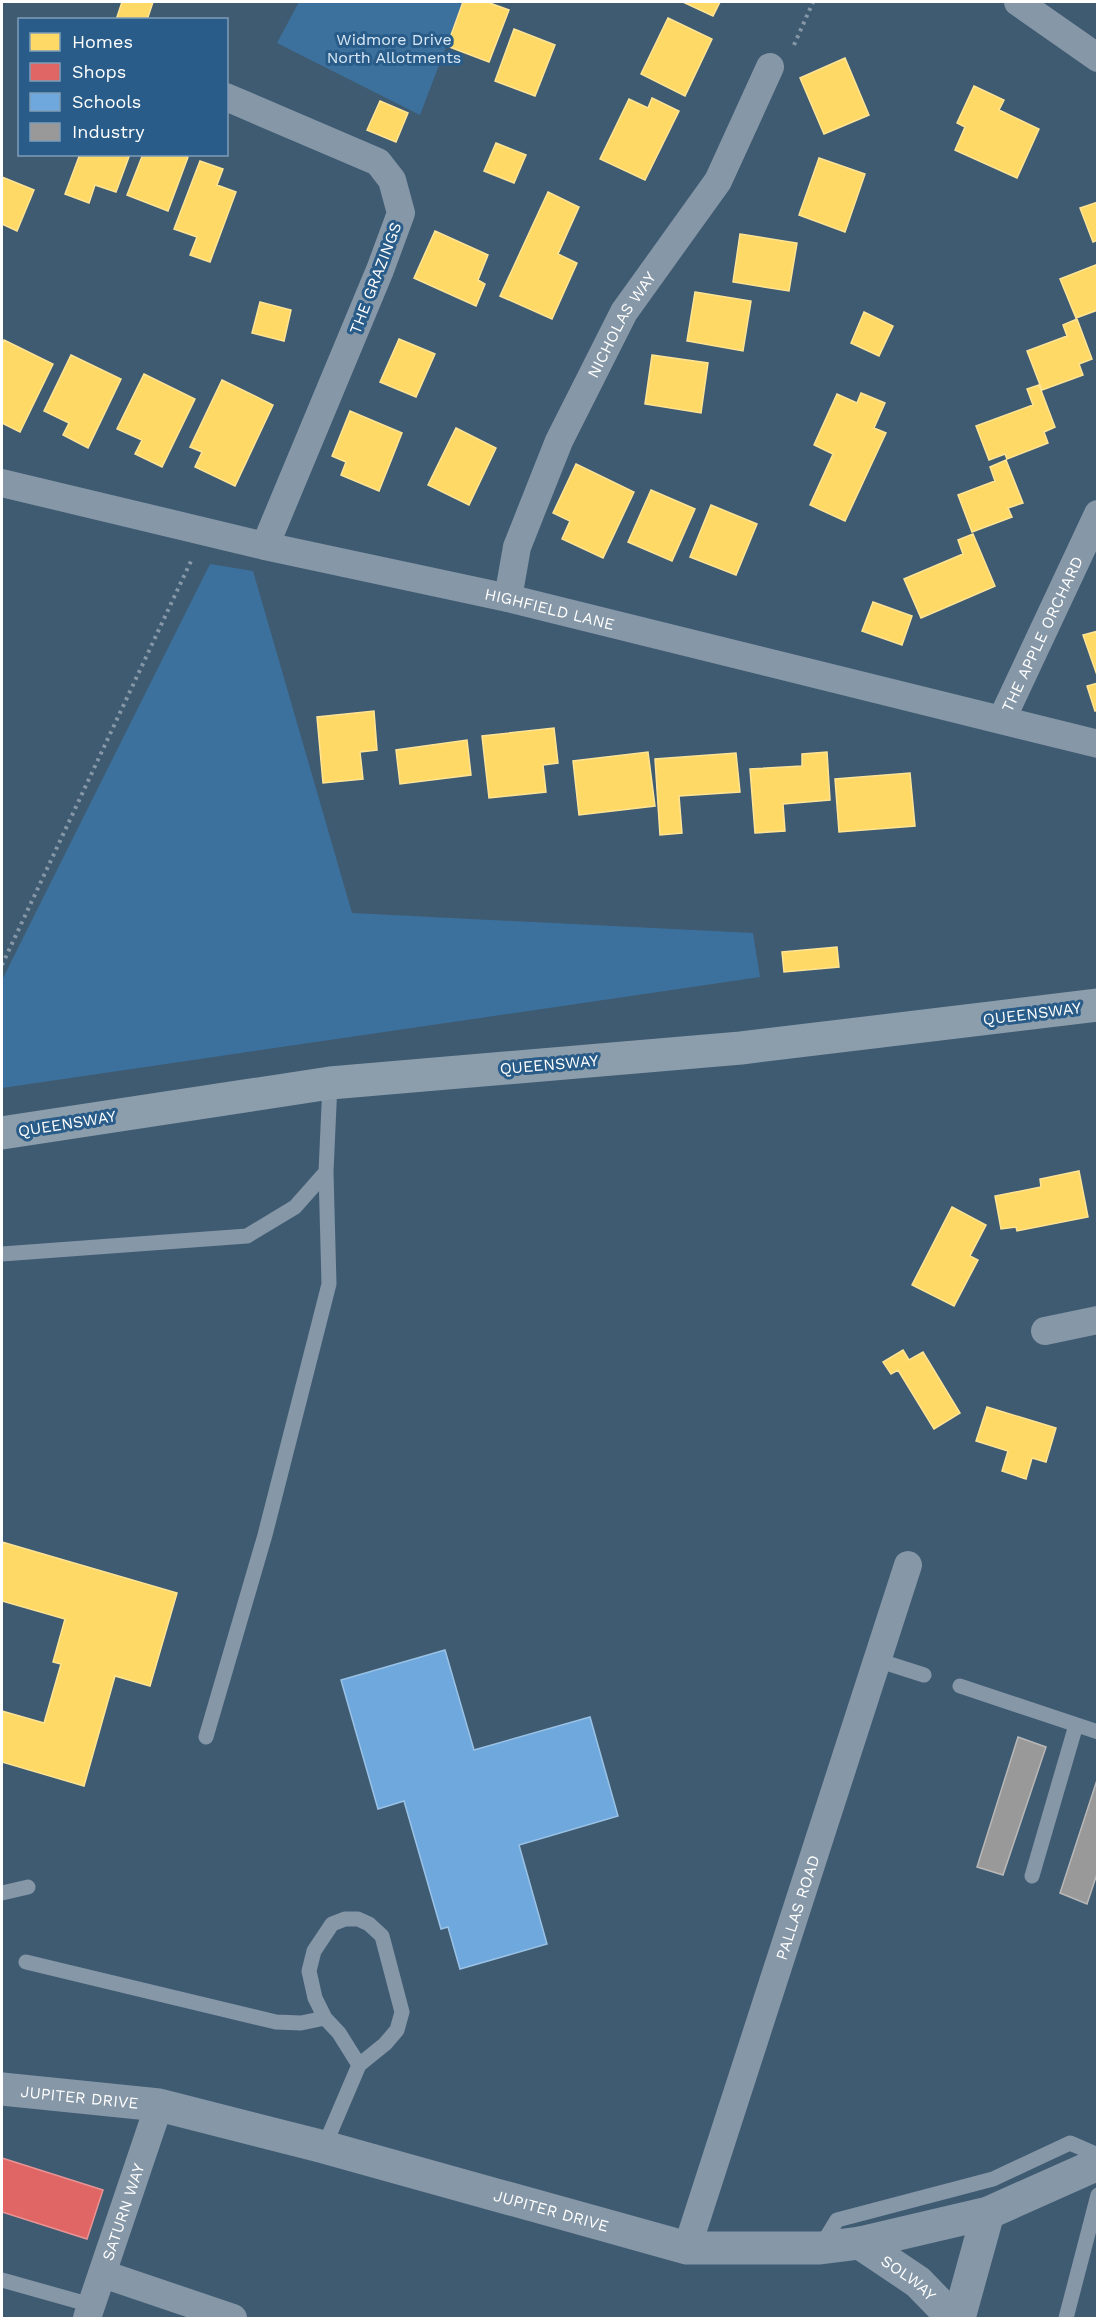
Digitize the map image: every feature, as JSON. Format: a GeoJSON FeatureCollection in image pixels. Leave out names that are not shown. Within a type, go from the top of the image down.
{"type":"FeatureCollection","features":[{"type":"Feature","properties":{"kind":"main road","name":"QUEENSWAY"},"geometry":{"type":"LineString","coordinates":[[2,1132],[330,1083],[741,1048],[1098,1005]]}},
{"type":"Feature","properties":{"kind":"street"},"geometry":{"type":"LineString","coordinates":[[1018,2],[1098,58]]}},
{"type":"Feature","properties":{"kind":"street","name":"NICHOLAS WAY"},"geometry":{"type":"LineString","coordinates":[[508,598],[517,547],[559,441],[624,312],[718,181],[770,67]]}},
{"type":"Feature","properties":{"kind":"street","name":"THE GRAZINGS"},"geometry":{"type":"LineString","coordinates":[[228,98],[378,162],[392,180],[401,213],[381,270],[265,546]]}},
{"type":"Feature","properties":{"kind":"street","name":"HIGHFIELD LANE"},"geometry":{"type":"LineString","coordinates":[[3,490],[206,531],[265,546],[508,598],[1098,744]]}},
{"type":"Feature","properties":{"kind":"street","name":"THE APPLE ORCHARD"},"geometry":{"type":"LineString","coordinates":[[1002,719],[1098,514]]}},
{"type":"Feature","properties":{"kind":"street"},"geometry":{"type":"LineString","coordinates":[[1045,1331],[1098,1320]]}},
{"type":"Feature","properties":{"kind":"street","name":"PALLAS ROAD"},"geometry":{"type":"LineString","coordinates":[[687,2248],[908,1565]]}},
{"type":"Feature","properties":{"kind":"street","name":"JUPITER DRIVE"},"geometry":{"type":"LineString","coordinates":[[2,2089],[159,2105],[324,2147],[687,2248],[820,2248],[860,2243],[988,2213],[1098,2164]]}},
{"type":"Feature","properties":{"kind":"street","name":"SATURN WAY"},"geometry":{"type":"LineString","coordinates":[[89,2312],[159,2105]]}},
{"type":"Feature","properties":{"kind":"street"},"geometry":{"type":"LineString","coordinates":[[959,2319],[988,2213]]}},
{"type":"Feature","properties":{"kind":"street","name":"SOLWAY"},"geometry":{"type":"LineString","coordinates":[[860,2243],[918,2282],[953,2319]]}},
{"type":"Feature","properties":{"kind":"street"},"geometry":{"type":"LineString","coordinates":[[103,2274],[233,2319]]}},
{"type":"Feature","properties":{"kind":"lane"},"geometry":{"type":"LineString","coordinates":[[206,1737],[265,1535],[329,1284],[326,1172],[330,1083]]}},
{"type":"Feature","properties":{"kind":"lane"},"geometry":{"type":"LineString","coordinates":[[2,1254],[247,1236],[295,1207],[326,1172]]}},
{"type":"Feature","properties":{"kind":"lane"},"geometry":{"type":"LineString","coordinates":[[877,1660],[924,1675]]}},
{"type":"Feature","properties":{"kind":"lane"},"geometry":{"type":"LineString","coordinates":[[960,1686],[1098,1732]]}},
{"type":"Feature","properties":{"kind":"lane"},"geometry":{"type":"LineString","coordinates":[[1032,1876],[1076,1725]]}},
{"type":"Feature","properties":{"kind":"lane"},"geometry":{"type":"LineString","coordinates":[[2,1893],[28,1887]]}},
{"type":"Feature","properties":{"kind":"lane"},"geometry":{"type":"LineString","coordinates":[[324,2147],[359,2065],[385,2044],[396,2030],[402,2012],[382,1936],[358,1918],[345,1919],[332,1924],[314,1952],[309,1971],[315,1998],[359,2065]]}},
{"type":"Feature","properties":{"kind":"lane"},"geometry":{"type":"LineString","coordinates":[[26,1962],[276,2022],[301,2023],[326,2018]]}},
{"type":"Feature","properties":{"kind":"lane"},"geometry":{"type":"LineString","coordinates":[[820,2248],[837,2220],[993,2179],[1070,2143],[1098,2155]]}},
{"type":"Feature","properties":{"kind":"lane"},"geometry":{"type":"LineString","coordinates":[[1066,2319],[1098,2195]]}},
{"type":"Feature","properties":{"kind":"lane"},"geometry":{"type":"LineString","coordinates":[[2,2280],[49,2292],[89,2312]]}},
{"type":"Feature","properties":{"kind":"path"},"geometry":{"type":"LineString","coordinates":[[770,67],[784,66],[813,2]]}},
{"type":"Feature","properties":{"kind":"path"},"geometry":{"type":"LineString","coordinates":[[2,965],[206,531]]}},
{"type":"Feature","properties":{"kind":"green space","name":"Widmore Drive North Allotments"},"geometry":{"type":"Polygon","coordinates":[[[299,2],[463,2],[420,115],[277,43],[299,2]]]}},
{"type":"Feature","properties":{"kind":"green space"},"geometry":{"type":"Polygon","coordinates":[[[210,564],[253,571],[352,913],[753,933],[760,977],[2,1088],[2,980],[210,564]]]}},
{"type":"Feature","properties":{"kind":"building: Homes"},"geometry":{"type":"Polygon","coordinates":[[[122,2],[153,2],[148,18],[117,18],[122,2]]]}},
{"type":"Feature","properties":{"kind":"building: Homes"},"geometry":{"type":"Polygon","coordinates":[[[463,2],[487,2],[509,10],[489,62],[447,46],[463,2]]]}},
{"type":"Feature","properties":{"kind":"building: Homes"},"geometry":{"type":"Polygon","coordinates":[[[683,2],[720,2],[713,16],[683,2]]]}},
{"type":"Feature","properties":{"kind":"building: Homes"},"geometry":{"type":"Polygon","coordinates":[[[668,18],[712,39],[685,96],[641,74],[668,18]]]}},
{"type":"Feature","properties":{"kind":"building: Homes"},"geometry":{"type":"Polygon","coordinates":[[[514,29],[555,45],[535,96],[495,81],[514,29]]]}},
{"type":"Feature","properties":{"kind":"building: Homes"},"geometry":{"type":"Polygon","coordinates":[[[845,58],[869,115],[824,134],[800,78],[845,58]]]}},
{"type":"Feature","properties":{"kind":"building: Homes"},"geometry":{"type":"Polygon","coordinates":[[[974,86],[1004,100],[999,110],[1039,129],[1017,178],[955,150],[965,127],[957,123],[974,86]]]}},
{"type":"Feature","properties":{"kind":"building: Homes"},"geometry":{"type":"Polygon","coordinates":[[[652,98],[679,111],[645,180],[600,159],[629,99],[648,108],[652,98]]]}},
{"type":"Feature","properties":{"kind":"building: Homes"},"geometry":{"type":"Polygon","coordinates":[[[380,101],[408,113],[396,142],[367,130],[380,101]]]}},
{"type":"Feature","properties":{"kind":"building: Homes"},"geometry":{"type":"Polygon","coordinates":[[[496,143],[526,155],[514,183],[484,171],[496,143]]]}},
{"type":"Feature","properties":{"kind":"building: Homes"},"geometry":{"type":"Polygon","coordinates":[[[79,156],[129,156],[116,192],[95,185],[89,203],[65,194],[79,156]]]}},
{"type":"Feature","properties":{"kind":"building: Homes"},"geometry":{"type":"Polygon","coordinates":[[[142,156],[188,157],[168,211],[127,195],[142,156]]]}},
{"type":"Feature","properties":{"kind":"building: Homes"},"geometry":{"type":"Polygon","coordinates":[[[819,158],[865,174],[845,232],[799,215],[819,158]]]}},
{"type":"Feature","properties":{"kind":"building: Homes"},"geometry":{"type":"Polygon","coordinates":[[[200,161],[223,169],[217,185],[236,192],[210,262],[190,255],[197,237],[174,229],[200,161]]]}},
{"type":"Feature","properties":{"kind":"building: Homes"},"geometry":{"type":"Polygon","coordinates":[[[2,177],[34,190],[17,231],[2,224],[2,177]]]}},
{"type":"Feature","properties":{"kind":"building: Homes"},"geometry":{"type":"Polygon","coordinates":[[[548,192],[579,207],[558,254],[577,263],[552,319],[500,296],[548,192]]]}},
{"type":"Feature","properties":{"kind":"building: Homes"},"geometry":{"type":"Polygon","coordinates":[[[1098,202],[1098,240],[1093,242],[1080,208],[1098,202]]]}},
{"type":"Feature","properties":{"kind":"building: Homes"},"geometry":{"type":"Polygon","coordinates":[[[435,231],[488,255],[478,280],[485,284],[476,306],[414,278],[435,231]]]}},
{"type":"Feature","properties":{"kind":"building: Homes"},"geometry":{"type":"Polygon","coordinates":[[[740,234],[797,243],[789,291],[733,282],[740,234]]]}},
{"type":"Feature","properties":{"kind":"building: Homes"},"geometry":{"type":"Polygon","coordinates":[[[1098,264],[1098,310],[1076,318],[1060,279],[1098,264]]]}},
{"type":"Feature","properties":{"kind":"building: Homes"},"geometry":{"type":"Polygon","coordinates":[[[695,292],[751,301],[743,351],[687,341],[695,292]]]}},
{"type":"Feature","properties":{"kind":"building: Homes"},"geometry":{"type":"Polygon","coordinates":[[[260,302],[291,310],[284,341],[252,333],[260,302]]]}},
{"type":"Feature","properties":{"kind":"building: Homes"},"geometry":{"type":"Polygon","coordinates":[[[864,312],[893,326],[879,356],[851,343],[864,312]]]}},
{"type":"Feature","properties":{"kind":"building: Homes"},"geometry":{"type":"Polygon","coordinates":[[[1077,319],[1092,359],[1079,364],[1083,375],[1042,390],[1027,351],[1067,336],[1063,325],[1077,319]]]}},
{"type":"Feature","properties":{"kind":"building: Homes"},"geometry":{"type":"Polygon","coordinates":[[[399,339],[435,354],[416,397],[380,382],[399,339]]]}},
{"type":"Feature","properties":{"kind":"building: Homes"},"geometry":{"type":"Polygon","coordinates":[[[4,340],[53,364],[20,432],[2,423],[2,345],[4,340]]]}},
{"type":"Feature","properties":{"kind":"building: Homes"},"geometry":{"type":"Polygon","coordinates":[[[71,355],[121,379],[88,448],[63,435],[69,423],[44,411],[71,355]]]}},
{"type":"Feature","properties":{"kind":"building: Homes"},"geometry":{"type":"Polygon","coordinates":[[[652,355],[708,363],[701,413],[645,404],[652,355]]]}},
{"type":"Feature","properties":{"kind":"building: Homes"},"geometry":{"type":"Polygon","coordinates":[[[144,374],[195,399],[162,467],[135,454],[142,440],[117,429],[144,374]]]}},
{"type":"Feature","properties":{"kind":"building: Homes"},"geometry":{"type":"Polygon","coordinates":[[[222,380],[273,405],[235,486],[195,467],[202,452],[190,447],[222,380]]]}},
{"type":"Feature","properties":{"kind":"building: Homes"},"geometry":{"type":"Polygon","coordinates":[[[1039,385],[1055,427],[1044,432],[1048,443],[1007,459],[1005,454],[989,460],[976,426],[1033,405],[1027,389],[1039,385]]]}},
{"type":"Feature","properties":{"kind":"building: Homes"},"geometry":{"type":"Polygon","coordinates":[[[861,393],[885,403],[874,428],[886,433],[845,521],[810,505],[833,454],[814,445],[837,394],[857,403],[861,393]]]}},
{"type":"Feature","properties":{"kind":"building: Homes"},"geometry":{"type":"Polygon","coordinates":[[[350,411],[402,433],[379,491],[341,475],[346,462],[332,456],[350,411]]]}},
{"type":"Feature","properties":{"kind":"building: Homes"},"geometry":{"type":"Polygon","coordinates":[[[456,428],[496,448],[469,505],[428,485],[456,428]]]}},
{"type":"Feature","properties":{"kind":"building: Homes"},"geometry":{"type":"Polygon","coordinates":[[[1006,460],[1023,503],[1008,508],[1012,517],[972,532],[958,495],[995,481],[990,467],[1006,460]]]}},
{"type":"Feature","properties":{"kind":"building: Homes"},"geometry":{"type":"Polygon","coordinates":[[[576,464],[634,492],[603,558],[562,539],[570,521],[553,513],[576,464]]]}},
{"type":"Feature","properties":{"kind":"building: Homes"},"geometry":{"type":"Polygon","coordinates":[[[651,490],[695,509],[672,561],[628,542],[651,490]]]}},
{"type":"Feature","properties":{"kind":"building: Homes"},"geometry":{"type":"Polygon","coordinates":[[[711,505],[757,524],[736,575],[690,557],[711,505]]]}},
{"type":"Feature","properties":{"kind":"building: Homes"},"geometry":{"type":"Polygon","coordinates":[[[973,534],[995,586],[921,618],[904,579],[963,554],[958,540],[973,534]]]}},
{"type":"Feature","properties":{"kind":"building: Homes"},"geometry":{"type":"Polygon","coordinates":[[[873,602],[912,616],[902,645],[862,631],[873,602]]]}},
{"type":"Feature","properties":{"kind":"building: Homes"},"geometry":{"type":"Polygon","coordinates":[[[1098,631],[1098,678],[1083,635],[1098,631]]]}},
{"type":"Feature","properties":{"kind":"building: Homes"},"geometry":{"type":"Polygon","coordinates":[[[1098,683],[1098,710],[1095,711],[1087,686],[1098,683]]]}},
{"type":"Feature","properties":{"kind":"building: Homes"},"geometry":{"type":"Polygon","coordinates":[[[374,711],[377,750],[360,752],[363,779],[323,783],[317,717],[374,711]]]}},
{"type":"Feature","properties":{"kind":"building: Homes"},"geometry":{"type":"Polygon","coordinates":[[[554,728],[558,763],[543,765],[546,792],[489,798],[482,736],[554,728]]]}},
{"type":"Feature","properties":{"kind":"building: Homes"},"geometry":{"type":"Polygon","coordinates":[[[467,740],[471,775],[400,784],[396,750],[467,740]]]}},
{"type":"Feature","properties":{"kind":"building: Homes"},"geometry":{"type":"Polygon","coordinates":[[[648,752],[655,806],[579,815],[573,761],[648,752]]]}},
{"type":"Feature","properties":{"kind":"building: Homes"},"geometry":{"type":"Polygon","coordinates":[[[827,752],[830,800],[783,804],[785,831],[755,833],[750,769],[802,766],[802,754],[827,752]]]}},
{"type":"Feature","properties":{"kind":"building: Homes"},"geometry":{"type":"Polygon","coordinates":[[[736,753],[740,792],[679,796],[682,833],[660,835],[655,759],[736,753]]]}},
{"type":"Feature","properties":{"kind":"building: Homes"},"geometry":{"type":"Polygon","coordinates":[[[910,773],[915,826],[839,832],[835,779],[910,773]]]}},
{"type":"Feature","properties":{"kind":"building: Homes"},"geometry":{"type":"Polygon","coordinates":[[[837,947],[839,967],[784,972],[782,952],[837,947]]]}},
{"type":"Feature","properties":{"kind":"building: Homes"},"geometry":{"type":"Polygon","coordinates":[[[1079,1171],[1088,1217],[1017,1231],[1016,1227],[1001,1229],[995,1196],[1041,1187],[1040,1179],[1079,1171]]]}},
{"type":"Feature","properties":{"kind":"building: Homes"},"geometry":{"type":"Polygon","coordinates":[[[952,1207],[986,1225],[970,1256],[978,1260],[954,1306],[912,1285],[952,1207]]]}},
{"type":"Feature","properties":{"kind":"building: Homes"},"geometry":{"type":"Polygon","coordinates":[[[903,1350],[909,1360],[923,1352],[960,1413],[934,1429],[898,1370],[891,1374],[883,1362],[903,1350]]]}},
{"type":"Feature","properties":{"kind":"building: Homes"},"geometry":{"type":"Polygon","coordinates":[[[987,1407],[1056,1428],[1046,1462],[1032,1458],[1026,1479],[1002,1471],[1008,1451],[976,1441],[987,1407]]]}},
{"type":"Feature","properties":{"kind":"building: Homes"},"geometry":{"type":"Polygon","coordinates":[[[2,1542],[177,1593],[150,1686],[115,1676],[84,1786],[2,1762],[2,1711],[44,1723],[61,1664],[53,1662],[65,1619],[2,1601],[2,1542]]]}},
{"type":"Feature","properties":{"kind":"building: Shops"},"geometry":{"type":"Polygon","coordinates":[[[2,2158],[103,2190],[87,2239],[2,2212],[2,2158]]]}},
{"type":"Feature","properties":{"kind":"building: Schools"},"geometry":{"type":"Polygon","coordinates":[[[445,1650],[474,1750],[590,1717],[618,1816],[519,1845],[547,1944],[460,1969],[448,1927],[441,1929],[404,1801],[378,1809],[341,1680],[445,1650]]]}},
{"type":"Feature","properties":{"kind":"building: Industry"},"geometry":{"type":"Polygon","coordinates":[[[1018,1737],[1046,1747],[1003,1875],[977,1867],[1018,1737]]]}},
{"type":"Feature","properties":{"kind":"building: Industry"},"geometry":{"type":"Polygon","coordinates":[[[1098,1777],[1098,1871],[1087,1904],[1060,1893],[1098,1777]]]}}]}
